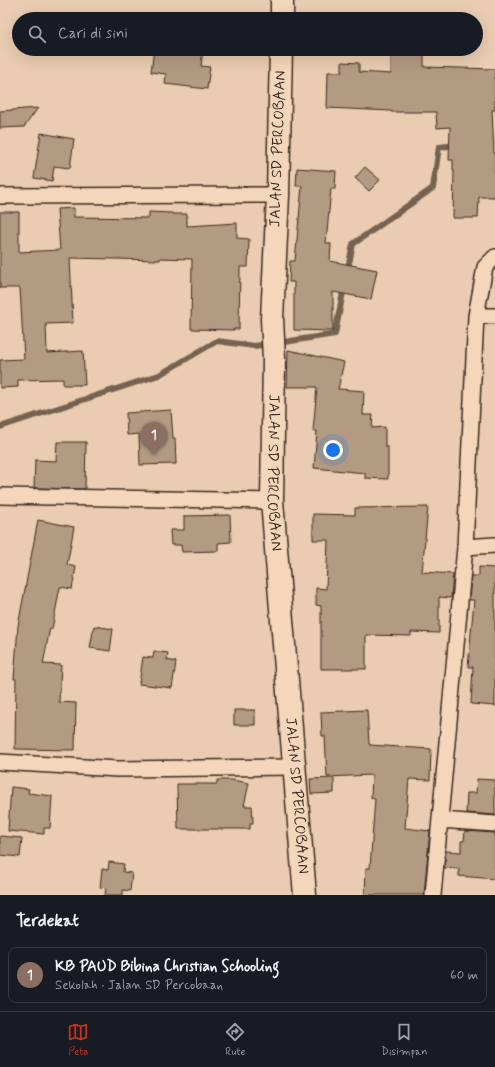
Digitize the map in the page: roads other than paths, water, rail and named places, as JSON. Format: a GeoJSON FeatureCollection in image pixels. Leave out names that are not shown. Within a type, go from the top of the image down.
{"type":"FeatureCollection","features":[{"type":"Feature","properties":{"kind":"street"},"geometry":{"type":"LineString","coordinates":[[282,0],[282,12]]}},
{"type":"Feature","properties":{"kind":"street","name":"JALAN SD PERCOBAAN"},"geometry":{"type":"LineString","coordinates":[[281,56],[278,195],[272,319],[274,359],[272,501],[305,895]]}},
{"type":"Feature","properties":{"kind":"street"},"geometry":{"type":"LineString","coordinates":[[0,196],[278,195]]}},
{"type":"Feature","properties":{"kind":"street"},"geometry":{"type":"LineString","coordinates":[[433,895],[465,547],[476,316],[485,267],[495,257]]}},
{"type":"Feature","properties":{"kind":"street"},"geometry":{"type":"LineString","coordinates":[[476,316],[495,316]]}},
{"type":"Feature","properties":{"kind":"street"},"geometry":{"type":"LineString","coordinates":[[0,496],[272,501]]}},
{"type":"Feature","properties":{"kind":"street"},"geometry":{"type":"LineString","coordinates":[[465,547],[495,545]]}},
{"type":"Feature","properties":{"kind":"street"},"geometry":{"type":"LineString","coordinates":[[0,762],[118,769],[294,767]]}},
{"type":"Feature","properties":{"kind":"street"},"geometry":{"type":"LineString","coordinates":[[440,820],[495,824]]}},
{"type":"Feature","properties":{"kind":"waterway"},"geometry":{"type":"LineString","coordinates":[[347,273],[353,244],[433,188],[439,147],[457,145]]}},
{"type":"Feature","properties":{"kind":"waterway"},"geometry":{"type":"LineString","coordinates":[[278,343],[335,334],[344,287]]}},
{"type":"Feature","properties":{"kind":"waterway"},"geometry":{"type":"LineString","coordinates":[[0,427],[159,375],[217,341],[254,346],[269,344]]}},
{"type":"Feature","properties":{"kind":"place","name":"KB PAUD Bibina Christian Schooling"},"geometry":{"type":"Point","coordinates":[154,455]}}]}
